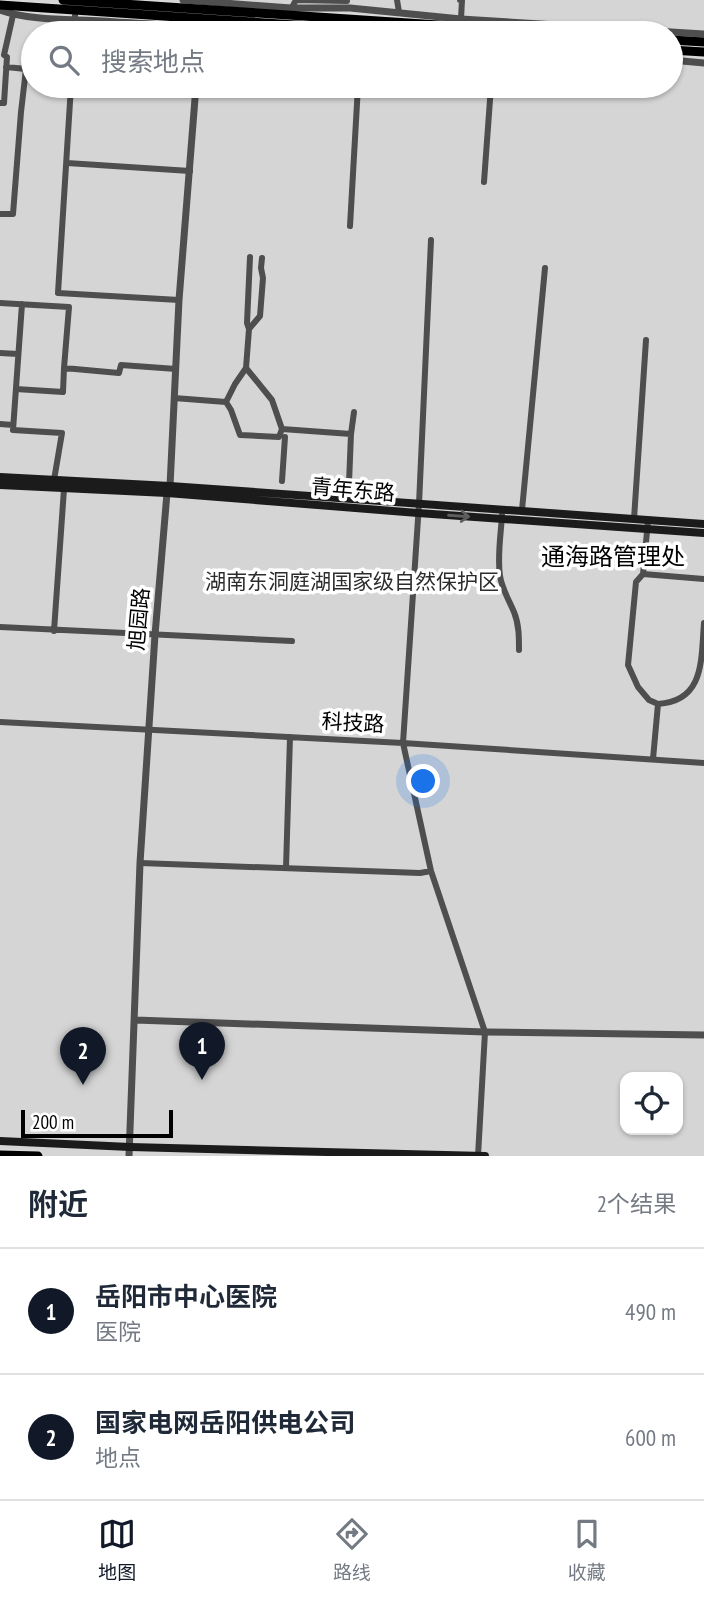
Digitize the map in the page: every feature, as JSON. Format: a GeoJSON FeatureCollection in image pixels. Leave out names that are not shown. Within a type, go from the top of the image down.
{"type":"FeatureCollection","features":[{"type":"Feature","properties":{"kind":"main road"},"geometry":{"type":"LineString","coordinates":[[64,0],[272,21]]}},
{"type":"Feature","properties":{"kind":"main road"},"geometry":{"type":"LineString","coordinates":[[0,8],[75,15],[292,12],[406,21]]}},
{"type":"Feature","properties":{"kind":"main road"},"geometry":{"type":"LineString","coordinates":[[683,41],[704,42]]}},
{"type":"Feature","properties":{"kind":"main road"},"geometry":{"type":"LineString","coordinates":[[683,51],[704,52]]}},
{"type":"Feature","properties":{"kind":"main road","name":"青年东路"},"geometry":{"type":"LineString","coordinates":[[0,477],[418,509],[648,524],[704,524]]}},
{"type":"Feature","properties":{"kind":"main road","name":"青年东路"},"geometry":{"type":"LineString","coordinates":[[0,485],[64,489],[168,489]]}},
{"type":"Feature","properties":{"kind":"main road","name":"青年东路"},"geometry":{"type":"LineString","coordinates":[[502,514],[522,510],[634,519],[648,524],[704,533]]}},
{"type":"Feature","properties":{"kind":"main road"},"geometry":{"type":"LineString","coordinates":[[0,1142],[130,1152],[485,1156]]}},
{"type":"Feature","properties":{"kind":"main road"},"geometry":{"type":"LineString","coordinates":[[0,1155],[38,1156]]}},
{"type":"Feature","properties":{"kind":"street"},"geometry":{"type":"LineString","coordinates":[[183,0],[201,15],[228,21]]}},
{"type":"Feature","properties":{"kind":"street"},"geometry":{"type":"LineString","coordinates":[[397,0],[398,12]]}},
{"type":"Feature","properties":{"kind":"street"},"geometry":{"type":"LineString","coordinates":[[460,0],[461,19]]}},
{"type":"Feature","properties":{"kind":"street"},"geometry":{"type":"LineString","coordinates":[[292,12],[348,3],[398,12],[493,21]]}},
{"type":"Feature","properties":{"kind":"street"},"geometry":{"type":"LineString","coordinates":[[0,8],[13,15],[75,15],[75,21]]}},
{"type":"Feature","properties":{"kind":"street"},"geometry":{"type":"LineString","coordinates":[[0,103],[4,103],[7,57],[2,55],[13,15]]}},
{"type":"Feature","properties":{"kind":"street"},"geometry":{"type":"LineString","coordinates":[[683,33],[704,34]]}},
{"type":"Feature","properties":{"kind":"street"},"geometry":{"type":"LineString","coordinates":[[683,61],[704,62]]}},
{"type":"Feature","properties":{"kind":"street"},"geometry":{"type":"LineString","coordinates":[[6,67],[21,68]]}},
{"type":"Feature","properties":{"kind":"street"},"geometry":{"type":"LineString","coordinates":[[0,214],[13,214],[23,98]]}},
{"type":"Feature","properties":{"kind":"street"},"geometry":{"type":"LineString","coordinates":[[70,98],[58,293],[179,300]]}},
{"type":"Feature","properties":{"kind":"street","name":"旭园路"},"geometry":{"type":"LineString","coordinates":[[130,1152],[140,863],[195,98]]}},
{"type":"Feature","properties":{"kind":"street"},"geometry":{"type":"LineString","coordinates":[[350,226],[357,98]]}},
{"type":"Feature","properties":{"kind":"street"},"geometry":{"type":"LineString","coordinates":[[484,182],[490,98]]}},
{"type":"Feature","properties":{"kind":"street"},"geometry":{"type":"LineString","coordinates":[[67,163],[190,171]]}},
{"type":"Feature","properties":{"kind":"street"},"geometry":{"type":"LineString","coordinates":[[431,240],[403,743],[431,871],[485,1032],[478,1156]]}},
{"type":"Feature","properties":{"kind":"street"},"geometry":{"type":"LineString","coordinates":[[250,257],[246,368],[226,402],[240,435],[352,434]]}},
{"type":"Feature","properties":{"kind":"street"},"geometry":{"type":"LineString","coordinates":[[249,329],[260,316],[262,258]]}},
{"type":"Feature","properties":{"kind":"street"},"geometry":{"type":"LineString","coordinates":[[249,268],[261,268]]}},
{"type":"Feature","properties":{"kind":"street"},"geometry":{"type":"LineString","coordinates":[[522,510],[545,268]]}},
{"type":"Feature","properties":{"kind":"street"},"geometry":{"type":"LineString","coordinates":[[0,303],[69,307],[63,392],[16,389]]}},
{"type":"Feature","properties":{"kind":"street"},"geometry":{"type":"LineString","coordinates":[[22,304],[13,430],[62,433],[54,481]]}},
{"type":"Feature","properties":{"kind":"street"},"geometry":{"type":"LineString","coordinates":[[634,519],[646,340]]}},
{"type":"Feature","properties":{"kind":"street"},"geometry":{"type":"LineString","coordinates":[[0,353],[18,354]]}},
{"type":"Feature","properties":{"kind":"street"},"geometry":{"type":"LineString","coordinates":[[64,368],[119,373],[121,365],[176,369]]}},
{"type":"Feature","properties":{"kind":"street"},"geometry":{"type":"LineString","coordinates":[[246,368],[272,400],[283,433],[282,481]]}},
{"type":"Feature","properties":{"kind":"street"},"geometry":{"type":"LineString","coordinates":[[174,398],[226,402]]}},
{"type":"Feature","properties":{"kind":"street"},"geometry":{"type":"LineString","coordinates":[[349,483],[354,412]]}},
{"type":"Feature","properties":{"kind":"street"},"geometry":{"type":"LineString","coordinates":[[0,424],[13,425]]}},
{"type":"Feature","properties":{"kind":"street"},"geometry":{"type":"LineString","coordinates":[[54,631],[64,489]]}},
{"type":"Feature","properties":{"kind":"street"},"geometry":{"type":"LineString","coordinates":[[502,514],[500,577],[515,614],[519,650]]}},
{"type":"Feature","properties":{"kind":"street"},"geometry":{"type":"LineString","coordinates":[[648,524],[643,574],[636,582],[628,665],[638,687],[649,700],[658,704],[681,700],[692,691],[699,681],[704,623]]}},
{"type":"Feature","properties":{"kind":"street"},"geometry":{"type":"LineString","coordinates":[[643,574],[704,579]]}},
{"type":"Feature","properties":{"kind":"street"},"geometry":{"type":"LineString","coordinates":[[0,627],[292,641]]}},
{"type":"Feature","properties":{"kind":"street"},"geometry":{"type":"LineString","coordinates":[[653,759],[658,704]]}},
{"type":"Feature","properties":{"kind":"street","name":"科技路"},"geometry":{"type":"LineString","coordinates":[[0,722],[403,743],[704,763]]}},
{"type":"Feature","properties":{"kind":"street"},"geometry":{"type":"LineString","coordinates":[[286,868],[290,737]]}},
{"type":"Feature","properties":{"kind":"street"},"geometry":{"type":"LineString","coordinates":[[140,863],[420,873],[431,871]]}},
{"type":"Feature","properties":{"kind":"street"},"geometry":{"type":"LineString","coordinates":[[135,1020],[485,1032],[704,1035]]}},
{"type":"Feature","properties":{"kind":"green space","name":"湖南东洞庭湖国家级自然保护区"},"geometry":{"type":"Polygon","coordinates":[[[0,0],[704,0],[704,1156],[0,1156],[0,0]]]}},
{"type":"Feature","properties":{"kind":"place","name":"岳阳市中心医院"},"geometry":{"type":"Point","coordinates":[202,1080]}},
{"type":"Feature","properties":{"kind":"place","name":"国家电网岳阳供电公司"},"geometry":{"type":"Point","coordinates":[83,1085]}},
{"type":"Feature","properties":{"kind":"district","name":"通海路管理处"},"geometry":{"type":"Point","coordinates":[613,557]}}]}
